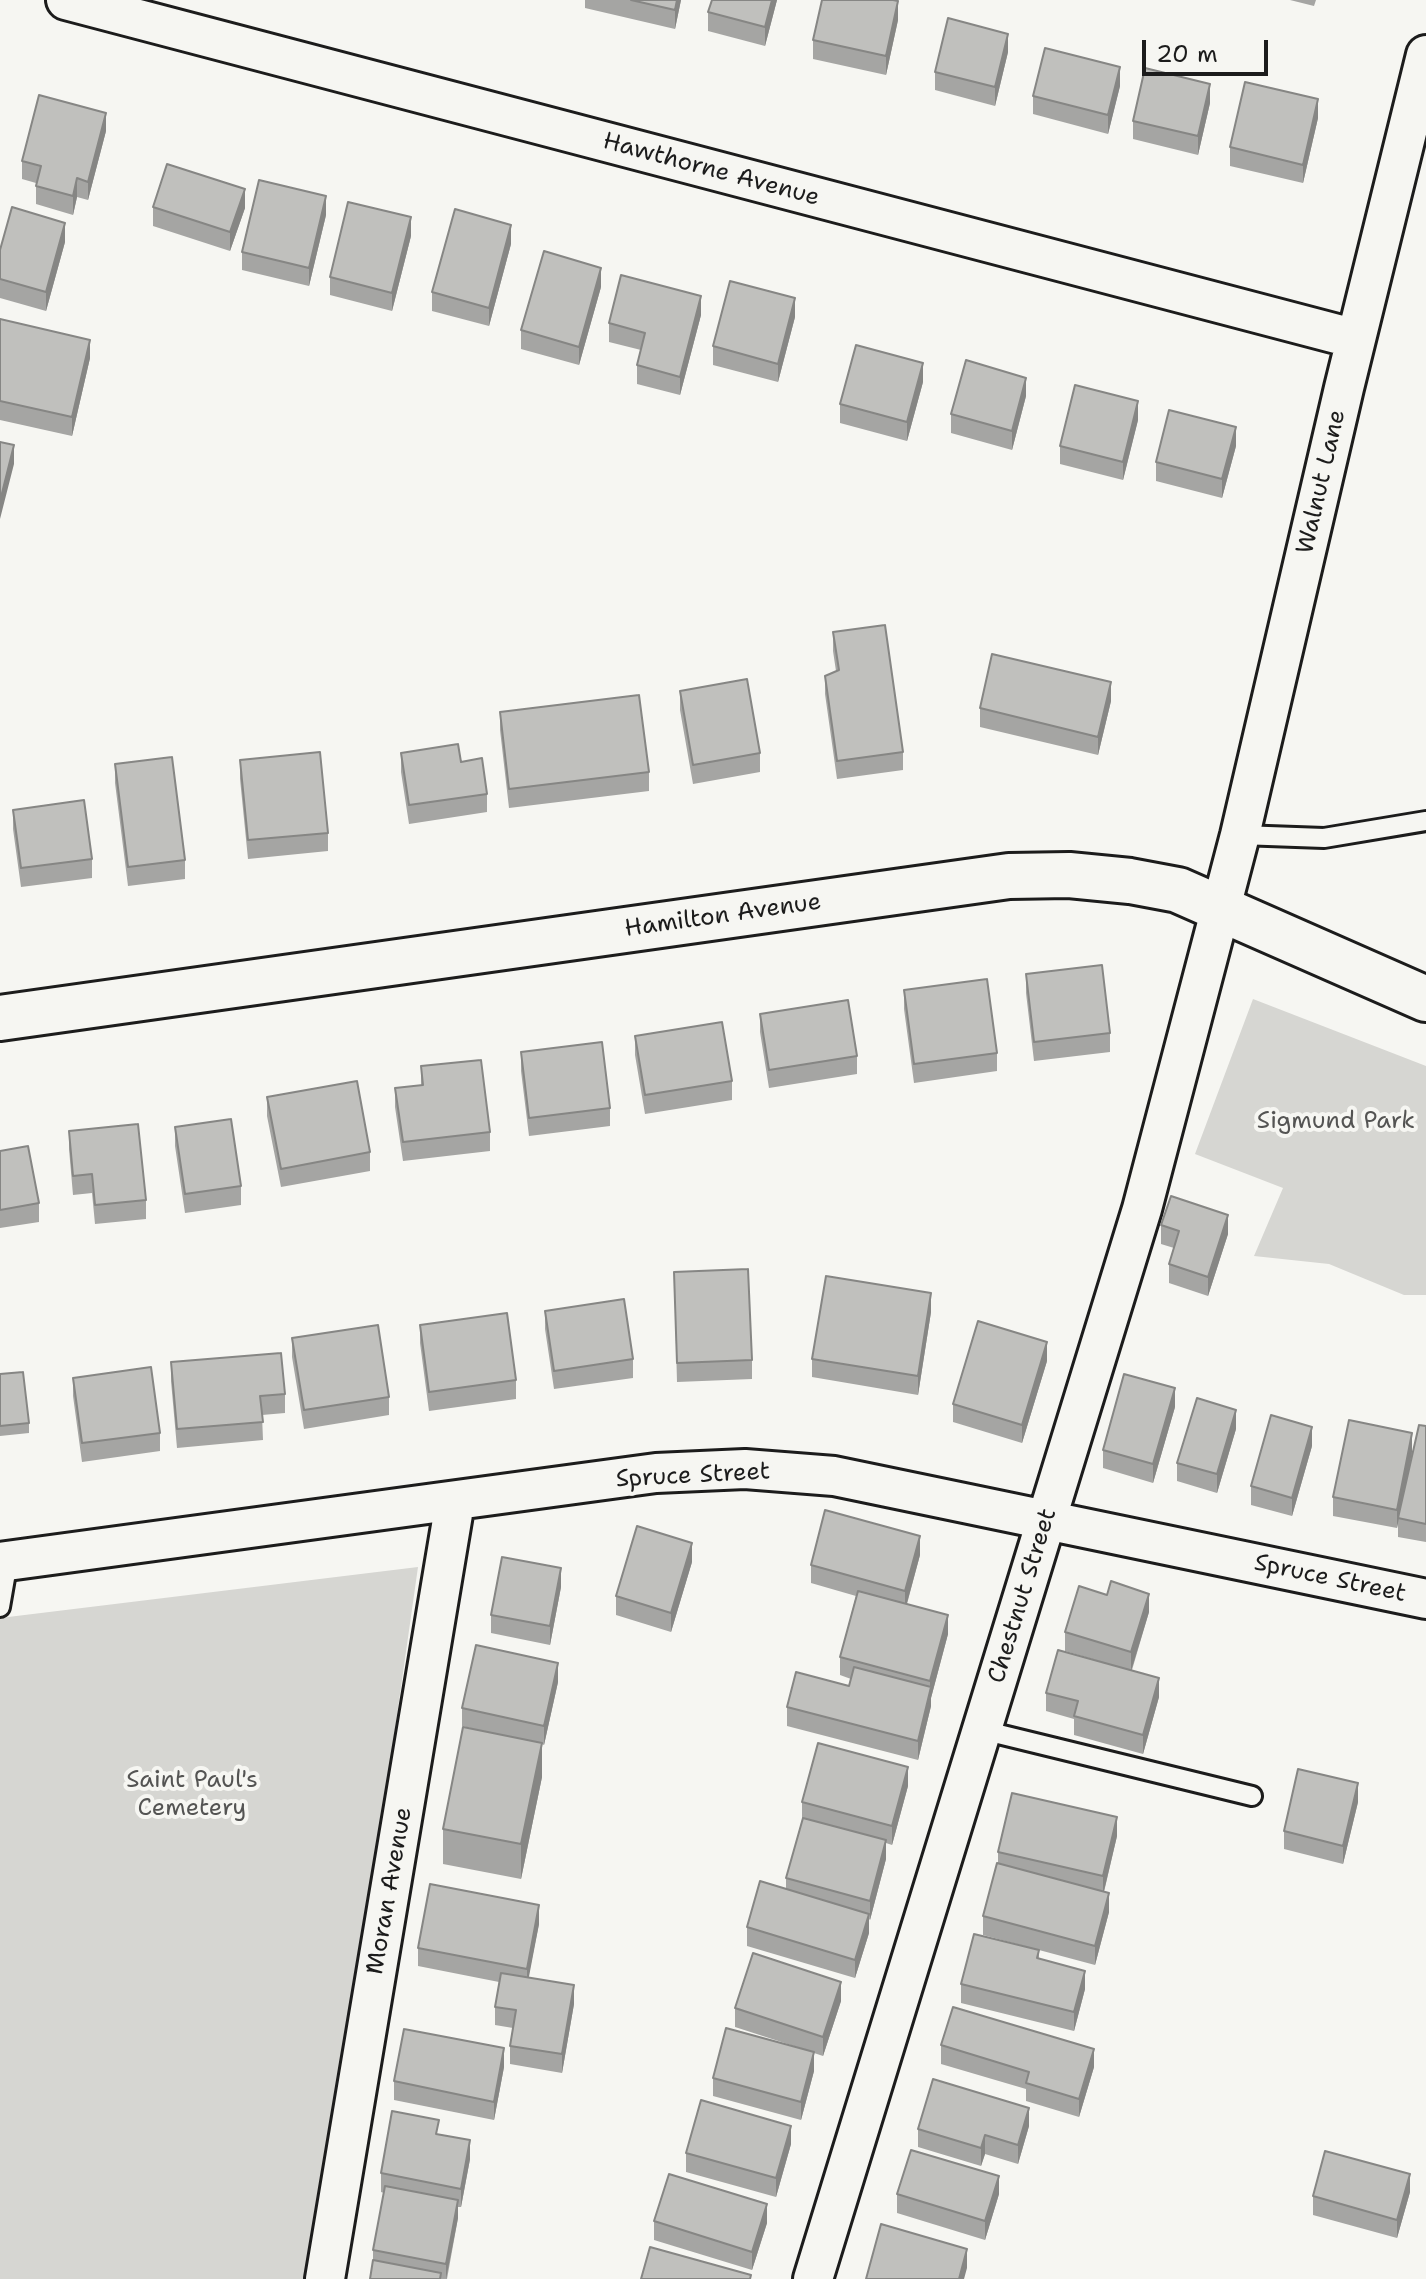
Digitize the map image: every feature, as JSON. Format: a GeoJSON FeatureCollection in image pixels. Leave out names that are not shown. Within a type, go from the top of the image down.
{"type":"FeatureCollection","features":[{"type":"Feature","properties":{"kind":"street","name":"Hawthorne Avenue"},"geometry":{"type":"LineString","coordinates":[[66,0],[1356,339]]}},
{"type":"Feature","properties":{"kind":"street","name":"Walnut Lane"},"geometry":{"type":"LineString","coordinates":[[1221,910],[1426,55]]}},
{"type":"Feature","properties":{"kind":"street","name":"Hamilton Avenue"},"geometry":{"type":"LineString","coordinates":[[0,1018],[1009,876],[1069,875],[1178,890],[1426,999]]}},
{"type":"Feature","properties":{"kind":"street","name":"Chestnut Street"},"geometry":{"type":"LineString","coordinates":[[813,2279],[1142,1209],[1221,910]]}},
{"type":"Feature","properties":{"kind":"street","name":"Spruce Street"},"geometry":{"type":"LineString","coordinates":[[4,1562],[656,1473],[745,1469],[834,1476],[1426,1599]]}},
{"type":"Feature","properties":{"kind":"street","name":"Moran Avenue"},"geometry":{"type":"LineString","coordinates":[[325,2279],[455,1502]]}},
{"type":"Feature","properties":{"kind":"lane"},"geometry":{"type":"LineString","coordinates":[[1240,835],[1324,838],[1426,821]]}},
{"type":"Feature","properties":{"kind":"lane"},"geometry":{"type":"LineString","coordinates":[[0,1607],[4,1562]]}},
{"type":"Feature","properties":{"kind":"lane"},"geometry":{"type":"LineString","coordinates":[[982,1730],[1252,1796]]}},
{"type":"Feature","properties":{"kind":"green space","name":"Sigmund Park"},"geometry":{"type":"Polygon","coordinates":[[[1253,999],[1426,1066],[1426,1295],[1404,1295],[1329,1264],[1254,1256],[1283,1188],[1195,1154],[1253,999]]]}},
{"type":"Feature","properties":{"kind":"green space","name":"Saint Paul's Cemetery"},"geometry":{"type":"Polygon","coordinates":[[[418,1567],[317,2279],[0,2279],[0,1618],[418,1567]]]}},
{"type":"Feature","properties":{"kind":"building"},"geometry":{"type":"Polygon","coordinates":[[[631,0],[677,0],[675,10],[631,0]]]}},
{"type":"Feature","properties":{"kind":"building"},"geometry":{"type":"Polygon","coordinates":[[[712,0],[772,0],[765,27],[708,12],[712,0]]]}},
{"type":"Feature","properties":{"kind":"building"},"geometry":{"type":"Polygon","coordinates":[[[822,0],[898,1],[886,56],[813,40],[822,0]]]}},
{"type":"Feature","properties":{"kind":"building"},"geometry":{"type":"Polygon","coordinates":[[[948,18],[1008,34],[995,87],[935,72],[948,18]]]}},
{"type":"Feature","properties":{"kind":"building"},"geometry":{"type":"Polygon","coordinates":[[[1045,48],[1120,67],[1108,115],[1033,96],[1045,48]]]}},
{"type":"Feature","properties":{"kind":"building"},"geometry":{"type":"Polygon","coordinates":[[[1145,68],[1210,84],[1198,136],[1133,121],[1145,68]]]}},
{"type":"Feature","properties":{"kind":"building"},"geometry":{"type":"Polygon","coordinates":[[[1245,82],[1318,99],[1303,165],[1230,147],[1245,82]]]}},
{"type":"Feature","properties":{"kind":"building"},"geometry":{"type":"Polygon","coordinates":[[[39,95],[106,113],[88,182],[77,178],[73,196],[36,186],[41,166],[22,161],[39,95]]]}},
{"type":"Feature","properties":{"kind":"building"},"geometry":{"type":"Polygon","coordinates":[[[167,164],[245,189],[230,232],[153,207],[167,164]]]}},
{"type":"Feature","properties":{"kind":"building"},"geometry":{"type":"Polygon","coordinates":[[[259,180],[326,196],[309,268],[242,252],[259,180]]]}},
{"type":"Feature","properties":{"kind":"building"},"geometry":{"type":"Polygon","coordinates":[[[348,202],[411,217],[392,293],[330,277],[348,202]]]}},
{"type":"Feature","properties":{"kind":"building"},"geometry":{"type":"Polygon","coordinates":[[[12,207],[65,223],[46,292],[0,279],[0,250],[12,207]]]}},
{"type":"Feature","properties":{"kind":"building"},"geometry":{"type":"Polygon","coordinates":[[[455,209],[511,225],[489,308],[432,292],[455,209]]]}},
{"type":"Feature","properties":{"kind":"building"},"geometry":{"type":"Polygon","coordinates":[[[544,251],[601,268],[579,347],[521,330],[544,251]]]}},
{"type":"Feature","properties":{"kind":"building"},"geometry":{"type":"Polygon","coordinates":[[[621,275],[701,296],[680,377],[637,365],[645,333],[609,323],[621,275]]]}},
{"type":"Feature","properties":{"kind":"building"},"geometry":{"type":"Polygon","coordinates":[[[730,281],[795,298],[778,364],[713,346],[730,281]]]}},
{"type":"Feature","properties":{"kind":"building"},"geometry":{"type":"Polygon","coordinates":[[[0,319],[90,340],[72,417],[0,401],[0,319]]]}},
{"type":"Feature","properties":{"kind":"building"},"geometry":{"type":"Polygon","coordinates":[[[856,345],[923,363],[907,422],[840,404],[856,345]]]}},
{"type":"Feature","properties":{"kind":"building"},"geometry":{"type":"Polygon","coordinates":[[[966,360],[1026,378],[1012,431],[951,414],[966,360]]]}},
{"type":"Feature","properties":{"kind":"building"},"geometry":{"type":"Polygon","coordinates":[[[1075,385],[1138,401],[1123,462],[1060,446],[1075,385]]]}},
{"type":"Feature","properties":{"kind":"building"},"geometry":{"type":"Polygon","coordinates":[[[1169,410],[1236,427],[1222,479],[1156,462],[1169,410]]]}},
{"type":"Feature","properties":{"kind":"building"},"geometry":{"type":"Polygon","coordinates":[[[0,442],[14,445],[0,501],[0,442]]]}},
{"type":"Feature","properties":{"kind":"building"},"geometry":{"type":"Polygon","coordinates":[[[885,625],[903,752],[837,761],[825,676],[839,670],[833,632],[885,625]]]}},
{"type":"Feature","properties":{"kind":"building"},"geometry":{"type":"Polygon","coordinates":[[[992,654],[1111,682],[1098,737],[980,708],[992,654]]]}},
{"type":"Feature","properties":{"kind":"building"},"geometry":{"type":"Polygon","coordinates":[[[747,679],[760,753],[693,765],[680,691],[747,679]]]}},
{"type":"Feature","properties":{"kind":"building"},"geometry":{"type":"Polygon","coordinates":[[[639,695],[649,772],[509,789],[500,712],[639,695]]]}},
{"type":"Feature","properties":{"kind":"building"},"geometry":{"type":"Polygon","coordinates":[[[458,744],[461,762],[482,758],[487,794],[409,805],[401,753],[458,744]]]}},
{"type":"Feature","properties":{"kind":"building"},"geometry":{"type":"Polygon","coordinates":[[[320,752],[328,833],[248,840],[240,760],[320,752]]]}},
{"type":"Feature","properties":{"kind":"building"},"geometry":{"type":"Polygon","coordinates":[[[172,757],[185,860],[128,867],[115,764],[172,757]]]}},
{"type":"Feature","properties":{"kind":"building"},"geometry":{"type":"Polygon","coordinates":[[[84,800],[92,859],[21,868],[13,810],[84,800]]]}},
{"type":"Feature","properties":{"kind":"building"},"geometry":{"type":"Polygon","coordinates":[[[1102,965],[1110,1033],[1034,1042],[1026,974],[1102,965]]]}},
{"type":"Feature","properties":{"kind":"building"},"geometry":{"type":"Polygon","coordinates":[[[987,979],[997,1053],[914,1064],[904,990],[987,979]]]}},
{"type":"Feature","properties":{"kind":"building"},"geometry":{"type":"Polygon","coordinates":[[[848,1000],[857,1056],[769,1070],[760,1014],[848,1000]]]}},
{"type":"Feature","properties":{"kind":"building"},"geometry":{"type":"Polygon","coordinates":[[[722,1022],[732,1081],[645,1095],[635,1036],[722,1022]]]}},
{"type":"Feature","properties":{"kind":"building"},"geometry":{"type":"Polygon","coordinates":[[[602,1042],[610,1108],[529,1118],[521,1052],[602,1042]]]}},
{"type":"Feature","properties":{"kind":"building"},"geometry":{"type":"Polygon","coordinates":[[[481,1060],[490,1132],[403,1142],[395,1088],[423,1085],[421,1066],[481,1060]]]}},
{"type":"Feature","properties":{"kind":"building"},"geometry":{"type":"Polygon","coordinates":[[[357,1081],[370,1152],[281,1169],[267,1097],[357,1081]]]}},
{"type":"Feature","properties":{"kind":"building"},"geometry":{"type":"Polygon","coordinates":[[[231,1119],[241,1186],[185,1194],[175,1127],[231,1119]]]}},
{"type":"Feature","properties":{"kind":"building"},"geometry":{"type":"Polygon","coordinates":[[[138,1124],[146,1200],[95,1205],[92,1174],[73,1176],[69,1131],[138,1124]]]}},
{"type":"Feature","properties":{"kind":"building"},"geometry":{"type":"Polygon","coordinates":[[[28,1146],[39,1203],[0,1210],[0,1151],[28,1146]]]}},
{"type":"Feature","properties":{"kind":"building"},"geometry":{"type":"Polygon","coordinates":[[[1171,1196],[1228,1215],[1208,1277],[1169,1264],[1179,1231],[1161,1225],[1171,1196]]]}},
{"type":"Feature","properties":{"kind":"building"},"geometry":{"type":"Polygon","coordinates":[[[748,1269],[752,1360],[677,1363],[674,1272],[748,1269]]]}},
{"type":"Feature","properties":{"kind":"building"},"geometry":{"type":"Polygon","coordinates":[[[826,1276],[931,1293],[918,1376],[812,1359],[826,1276]]]}},
{"type":"Feature","properties":{"kind":"building"},"geometry":{"type":"Polygon","coordinates":[[[624,1299],[633,1359],[554,1371],[545,1311],[624,1299]]]}},
{"type":"Feature","properties":{"kind":"building"},"geometry":{"type":"Polygon","coordinates":[[[507,1313],[516,1380],[429,1392],[420,1325],[507,1313]]]}},
{"type":"Feature","properties":{"kind":"building"},"geometry":{"type":"Polygon","coordinates":[[[978,1321],[1047,1342],[1022,1425],[953,1404],[978,1321]]]}},
{"type":"Feature","properties":{"kind":"building"},"geometry":{"type":"Polygon","coordinates":[[[378,1325],[389,1397],[304,1410],[292,1338],[378,1325]]]}},
{"type":"Feature","properties":{"kind":"building"},"geometry":{"type":"Polygon","coordinates":[[[281,1353],[285,1394],[260,1396],[263,1422],[177,1429],[171,1362],[281,1353]]]}},
{"type":"Feature","properties":{"kind":"building"},"geometry":{"type":"Polygon","coordinates":[[[151,1367],[160,1433],[82,1443],[73,1378],[151,1367]]]}},
{"type":"Feature","properties":{"kind":"building"},"geometry":{"type":"Polygon","coordinates":[[[23,1372],[29,1423],[0,1426],[0,1374],[23,1372]]]}},
{"type":"Feature","properties":{"kind":"building"},"geometry":{"type":"Polygon","coordinates":[[[1124,1374],[1175,1388],[1153,1464],[1103,1450],[1124,1374]]]}},
{"type":"Feature","properties":{"kind":"building"},"geometry":{"type":"Polygon","coordinates":[[[1197,1398],[1236,1410],[1217,1474],[1177,1463],[1197,1398]]]}},
{"type":"Feature","properties":{"kind":"building"},"geometry":{"type":"Polygon","coordinates":[[[1271,1415],[1312,1427],[1292,1498],[1251,1486],[1271,1415]]]}},
{"type":"Feature","properties":{"kind":"building"},"geometry":{"type":"Polygon","coordinates":[[[1349,1420],[1412,1433],[1397,1510],[1333,1497],[1349,1420]]]}},
{"type":"Feature","properties":{"kind":"building"},"geometry":{"type":"Polygon","coordinates":[[[1419,1425],[1426,1426],[1426,1524],[1398,1518],[1419,1425]]]}},
{"type":"Feature","properties":{"kind":"building"},"geometry":{"type":"Polygon","coordinates":[[[825,1510],[920,1536],[905,1591],[811,1565],[825,1510]]]}},
{"type":"Feature","properties":{"kind":"building"},"geometry":{"type":"Polygon","coordinates":[[[637,1526],[692,1543],[671,1613],[616,1596],[637,1526]]]}},
{"type":"Feature","properties":{"kind":"building"},"geometry":{"type":"Polygon","coordinates":[[[502,1557],[561,1568],[550,1626],[491,1615],[502,1557]]]}},
{"type":"Feature","properties":{"kind":"building"},"geometry":{"type":"Polygon","coordinates":[[[1111,1581],[1149,1594],[1131,1652],[1065,1632],[1079,1586],[1107,1595],[1111,1581]]]}},
{"type":"Feature","properties":{"kind":"building"},"geometry":{"type":"Polygon","coordinates":[[[858,1591],[948,1615],[930,1681],[840,1657],[858,1591]]]}},
{"type":"Feature","properties":{"kind":"building"},"geometry":{"type":"Polygon","coordinates":[[[476,1645],[558,1663],[544,1726],[462,1708],[476,1645]]]}},
{"type":"Feature","properties":{"kind":"building"},"geometry":{"type":"Polygon","coordinates":[[[1058,1650],[1159,1678],[1143,1735],[1074,1716],[1078,1701],[1046,1693],[1058,1650]]]}},
{"type":"Feature","properties":{"kind":"building"},"geometry":{"type":"Polygon","coordinates":[[[854,1667],[931,1687],[918,1741],[787,1707],[796,1672],[849,1686],[854,1667]]]}},
{"type":"Feature","properties":{"kind":"building"},"geometry":{"type":"Polygon","coordinates":[[[463,1727],[542,1743],[521,1844],[443,1829],[463,1727]]]}},
{"type":"Feature","properties":{"kind":"building"},"geometry":{"type":"Polygon","coordinates":[[[818,1743],[908,1767],[892,1826],[802,1802],[818,1743]]]}},
{"type":"Feature","properties":{"kind":"building"},"geometry":{"type":"Polygon","coordinates":[[[1298,1769],[1358,1783],[1343,1846],[1284,1831],[1298,1769]]]}},
{"type":"Feature","properties":{"kind":"building"},"geometry":{"type":"Polygon","coordinates":[[[1012,1793],[1117,1817],[1103,1876],[998,1852],[1012,1793]]]}},
{"type":"Feature","properties":{"kind":"building"},"geometry":{"type":"Polygon","coordinates":[[[803,1818],[886,1840],[870,1901],[786,1878],[803,1818]]]}},
{"type":"Feature","properties":{"kind":"building"},"geometry":{"type":"Polygon","coordinates":[[[997,1863],[1109,1893],[1095,1946],[983,1916],[997,1863]]]}},
{"type":"Feature","properties":{"kind":"building"},"geometry":{"type":"Polygon","coordinates":[[[760,1881],[869,1914],[855,1960],[747,1927],[760,1881]]]}},
{"type":"Feature","properties":{"kind":"building"},"geometry":{"type":"Polygon","coordinates":[[[430,1884],[539,1905],[527,1969],[418,1948],[430,1884]]]}},
{"type":"Feature","properties":{"kind":"building"},"geometry":{"type":"Polygon","coordinates":[[[974,1934],[1039,1950],[1037,1958],[1085,1971],[1074,2012],[961,1984],[974,1934]]]}},
{"type":"Feature","properties":{"kind":"building"},"geometry":{"type":"Polygon","coordinates":[[[753,1953],[841,1982],[823,2037],[735,2008],[753,1953]]]}},
{"type":"Feature","properties":{"kind":"building"},"geometry":{"type":"Polygon","coordinates":[[[501,1973],[574,1985],[562,2054],[510,2046],[516,2010],[495,2007],[501,1973]]]}},
{"type":"Feature","properties":{"kind":"building"},"geometry":{"type":"Polygon","coordinates":[[[953,2007],[1094,2049],[1079,2099],[1026,2083],[1029,2072],[941,2045],[953,2007]]]}},
{"type":"Feature","properties":{"kind":"building"},"geometry":{"type":"Polygon","coordinates":[[[726,2028],[814,2052],[801,2102],[713,2078],[726,2028]]]}},
{"type":"Feature","properties":{"kind":"building"},"geometry":{"type":"Polygon","coordinates":[[[404,2029],[504,2048],[494,2102],[394,2081],[404,2029]]]}},
{"type":"Feature","properties":{"kind":"building"},"geometry":{"type":"Polygon","coordinates":[[[933,2079],[1029,2108],[1018,2145],[985,2135],[981,2148],[918,2129],[933,2079]]]}},
{"type":"Feature","properties":{"kind":"building"},"geometry":{"type":"Polygon","coordinates":[[[701,2100],[791,2126],[776,2178],[686,2153],[701,2100]]]}},
{"type":"Feature","properties":{"kind":"building"},"geometry":{"type":"Polygon","coordinates":[[[392,2111],[439,2120],[436,2134],[470,2140],[461,2189],[381,2173],[392,2111]]]}},
{"type":"Feature","properties":{"kind":"building"},"geometry":{"type":"Polygon","coordinates":[[[911,2150],[999,2176],[985,2221],[897,2194],[911,2150]]]}},
{"type":"Feature","properties":{"kind":"building"},"geometry":{"type":"Polygon","coordinates":[[[1325,2151],[1410,2174],[1397,2220],[1313,2196],[1325,2151]]]}},
{"type":"Feature","properties":{"kind":"building"},"geometry":{"type":"Polygon","coordinates":[[[669,2174],[767,2204],[752,2252],[654,2221],[669,2174]]]}},
{"type":"Feature","properties":{"kind":"building"},"geometry":{"type":"Polygon","coordinates":[[[385,2186],[458,2200],[446,2264],[373,2250],[385,2186]]]}},
{"type":"Feature","properties":{"kind":"building"},"geometry":{"type":"Polygon","coordinates":[[[881,2224],[967,2249],[959,2279],[866,2279],[881,2224]]]}},
{"type":"Feature","properties":{"kind":"building"},"geometry":{"type":"Polygon","coordinates":[[[650,2247],[751,2275],[750,2279],[641,2279],[650,2247]]]}},
{"type":"Feature","properties":{"kind":"building"},"geometry":{"type":"Polygon","coordinates":[[[373,2260],[441,2273],[440,2279],[370,2279],[373,2260]]]}}]}
